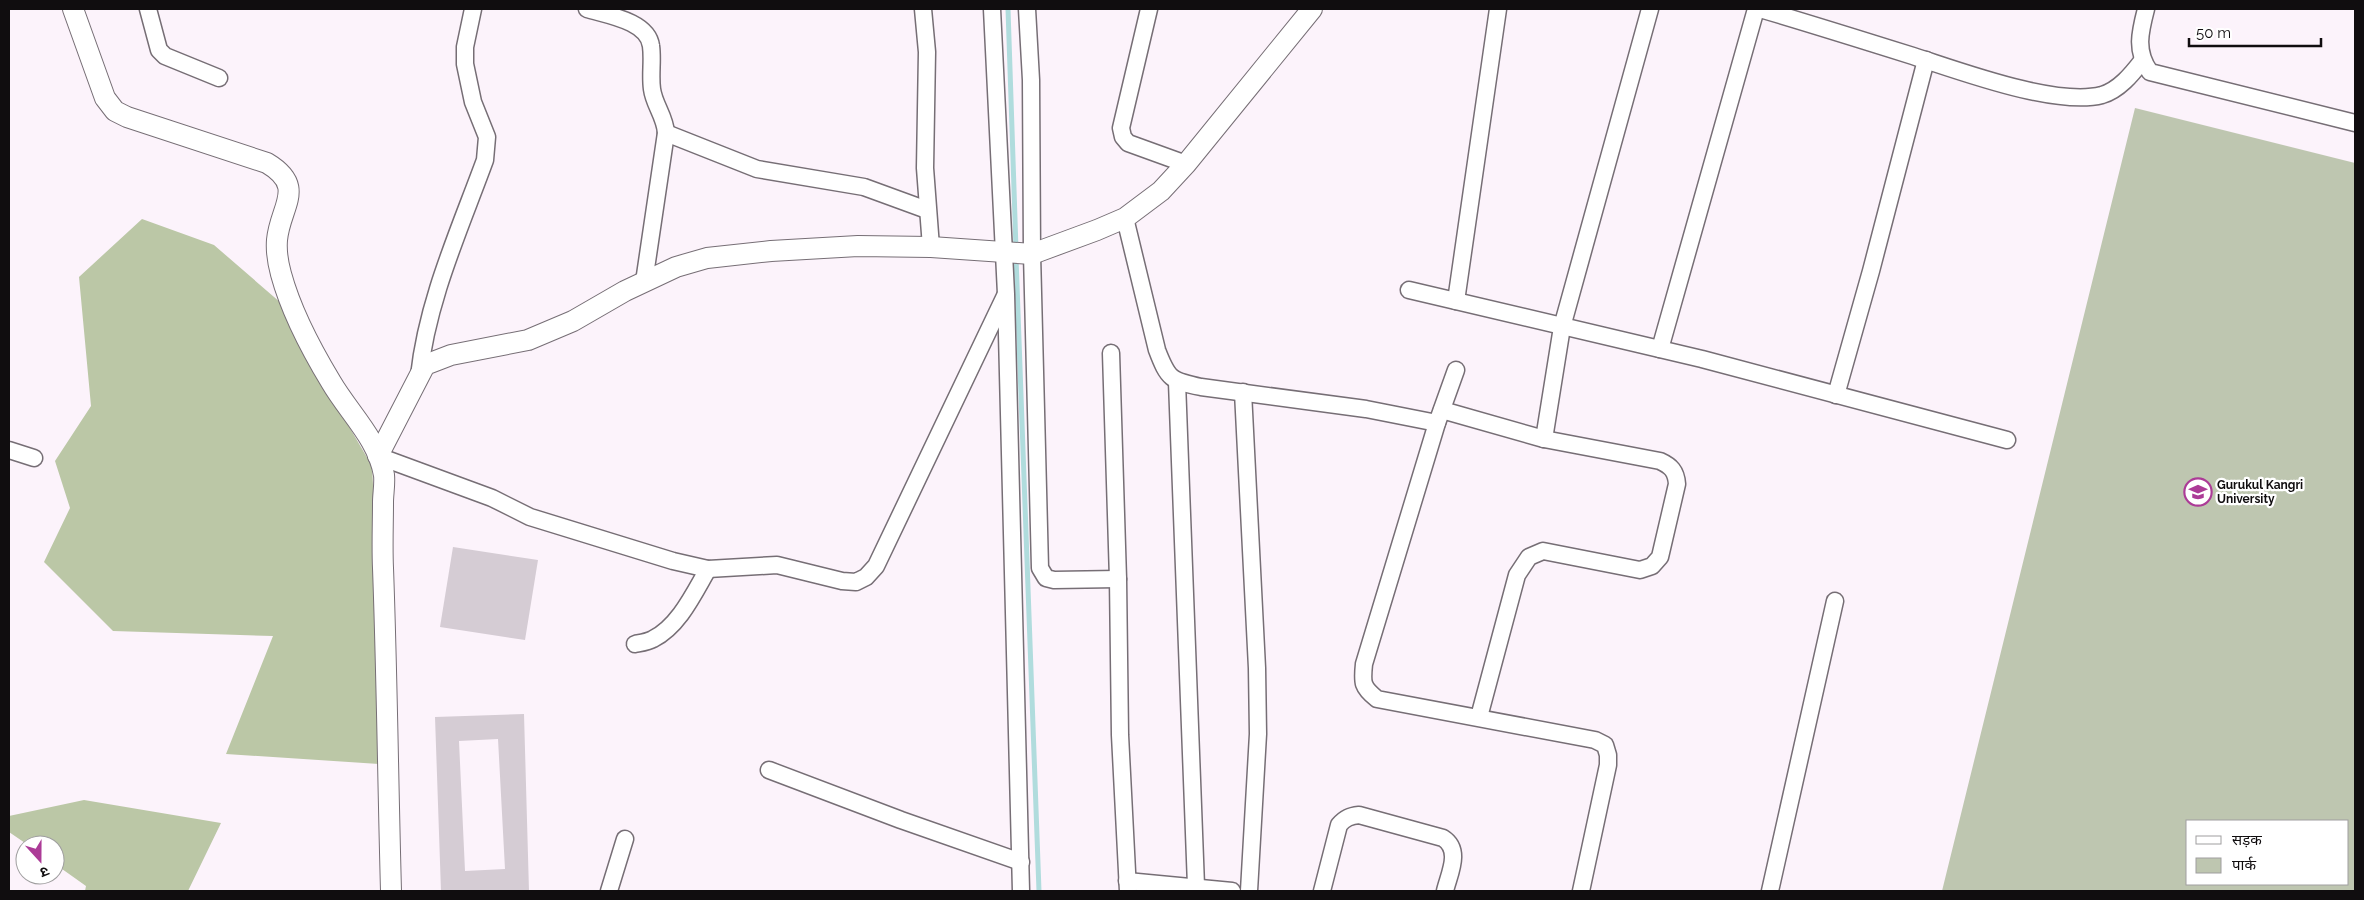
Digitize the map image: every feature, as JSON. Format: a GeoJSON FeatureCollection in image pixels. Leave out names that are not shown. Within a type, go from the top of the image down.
{"type":"FeatureCollection","features":[{"type":"Feature","properties":{"kind":"street"},"geometry":{"type":"LineString","coordinates":[[73,9],[106,98],[115,111],[127,117],[267,163],[282,172],[288,182],[289,195],[277,239],[276,257],[282,279],[300,321],[331,383],[367,433],[378,456],[384,476],[382,549],[387,662],[391,891]]}},
{"type":"Feature","properties":{"kind":"street"},"geometry":{"type":"LineString","coordinates":[[148,9],[159,50],[165,56],[219,78]]}},
{"type":"Feature","properties":{"kind":"street"},"geometry":{"type":"LineString","coordinates":[[419,377],[422,350],[430,312],[486,154],[487,137],[473,102],[465,64],[473,9]]}},
{"type":"Feature","properties":{"kind":"street"},"geometry":{"type":"LineString","coordinates":[[587,9],[633,24],[648,36],[651,44],[652,89],[665,122],[666,133],[644,282]]}},
{"type":"Feature","properties":{"kind":"street"},"geometry":{"type":"LineString","coordinates":[[923,9],[927,52],[925,168],[931,247]]}},
{"type":"Feature","properties":{"kind":"street"},"geometry":{"type":"LineString","coordinates":[[992,9],[1017,253],[1040,568],[1046,578],[1054,580],[1118,579]]}},
{"type":"Feature","properties":{"kind":"street"},"geometry":{"type":"LineString","coordinates":[[378,456],[492,498],[530,517],[673,561],[708,569],[777,565],[842,581],[856,582],[866,577],[876,566],[1006,294],[1017,253],[1031,80],[1027,9]]}},
{"type":"Feature","properties":{"kind":"street"},"geometry":{"type":"LineString","coordinates":[[1149,9],[1121,128],[1123,137],[1128,143],[1186,164]]}},
{"type":"Feature","properties":{"kind":"street"},"geometry":{"type":"LineString","coordinates":[[378,456],[425,365],[437,359],[528,340],[573,321],[644,282],[676,267],[707,258],[771,251],[858,246],[931,247],[1017,253],[1124,218],[1161,191],[1186,164],[1312,9]]}},
{"type":"Feature","properties":{"kind":"street"},"geometry":{"type":"LineString","coordinates":[[1544,439],[1562,327],[1650,9]]}},
{"type":"Feature","properties":{"kind":"street"},"geometry":{"type":"LineString","coordinates":[[1660,349],[1756,9]]}},
{"type":"Feature","properties":{"kind":"street"},"geometry":{"type":"LineString","coordinates":[[1760,9],[1993,81],[2055,96],[2102,95],[2115,89],[2133,73],[2142,61]]}},
{"type":"Feature","properties":{"kind":"street"},"geometry":{"type":"LineString","coordinates":[[2146,9],[2139,48],[2142,61],[2150,72],[2355,123]]}},
{"type":"Feature","properties":{"kind":"street"},"geometry":{"type":"LineString","coordinates":[[1456,301],[1493,10]]}},
{"type":"Feature","properties":{"kind":"street"},"geometry":{"type":"LineString","coordinates":[[1836,395],[1871,271],[1926,60]]}},
{"type":"Feature","properties":{"kind":"street"},"geometry":{"type":"LineString","coordinates":[[666,133],[757,170],[864,186],[927,210]]}},
{"type":"Feature","properties":{"kind":"street"},"geometry":{"type":"LineString","coordinates":[[1124,218],[1157,350],[1165,370],[1177,382],[1201,387],[1439,417],[1660,461],[1669,465],[1676,473],[1677,484],[1660,557],[1652,566],[1640,570],[1557,552],[1543,551],[1529,557],[1517,575],[1479,717]]}},
{"type":"Feature","properties":{"kind":"street"},"geometry":{"type":"LineString","coordinates":[[1409,290],[1660,349],[2007,440]]}},
{"type":"Feature","properties":{"kind":"street"},"geometry":{"type":"LineString","coordinates":[[1006,294],[1021,891]]}},
{"type":"Feature","properties":{"kind":"street"},"geometry":{"type":"LineString","coordinates":[[1111,353],[1118,579],[1120,735],[1128,886],[1196,886],[1232,891]]}},
{"type":"Feature","properties":{"kind":"street"},"geometry":{"type":"LineString","coordinates":[[1456,370],[1439,417],[1364,664],[1362,682],[1377,699],[1595,740],[1605,745],[1608,765],[1581,891]]}},
{"type":"Feature","properties":{"kind":"street"},"geometry":{"type":"LineString","coordinates":[[1177,382],[1196,886]]}},
{"type":"Feature","properties":{"kind":"street"},"geometry":{"type":"LineString","coordinates":[[1243,392],[1257,668],[1258,734],[1249,891]]}},
{"type":"Feature","properties":{"kind":"street"},"geometry":{"type":"LineString","coordinates":[[9,450],[34,458]]}},
{"type":"Feature","properties":{"kind":"street"},"geometry":{"type":"LineString","coordinates":[[635,644],[653,639],[675,620],[708,569]]}},
{"type":"Feature","properties":{"kind":"street"},"geometry":{"type":"LineString","coordinates":[[1770,891],[1835,600]]}},
{"type":"Feature","properties":{"kind":"street"},"geometry":{"type":"LineString","coordinates":[[769,770],[901,820],[1021,862]]}},
{"type":"Feature","properties":{"kind":"street"},"geometry":{"type":"LineString","coordinates":[[1322,891],[1339,825],[1343,820],[1351,816],[1359,815],[1443,838],[1450,842],[1454,850],[1445,891]]}},
{"type":"Feature","properties":{"kind":"street"},"geometry":{"type":"LineString","coordinates":[[609,891],[626,839]]}},
{"type":"Feature","properties":{"kind":"green space","name":"Gurukul Kangri University"},"geometry":{"type":"Polygon","coordinates":[[[2135,108],[2355,163],[2355,891],[1942,891],[2135,108]]]}},
{"type":"Feature","properties":{"kind":"green space"},"geometry":{"type":"Polygon","coordinates":[[[142,219],[214,245],[281,303],[326,387],[372,466],[378,576],[379,764],[226,754],[273,636],[113,631],[44,562],[70,508],[55,461],[91,406],[79,277],[142,219]]]}},
{"type":"Feature","properties":{"kind":"green space"},"geometry":{"type":"Polygon","coordinates":[[[84,800],[221,823],[188,891],[85,891],[86,886],[65,871],[65,835],[15,836],[9,832],[9,816],[84,800]]]}},
{"type":"Feature","properties":{"kind":"building"},"geometry":{"type":"Polygon","coordinates":[[[453,547],[538,560],[525,640],[440,627],[453,547]]]}},
{"type":"Feature","properties":{"kind":"building"},"geometry":{"type":"Polygon","coordinates":[[[524,714],[529,891],[441,891],[435,717],[524,714]],[[498,739],[459,741],[465,871],[505,869],[498,739]]]}},
{"type":"Feature","properties":{"kind":"waterway"},"geometry":{"type":"LineString","coordinates":[[1008,9],[1016,249]]}},
{"type":"Feature","properties":{"kind":"waterway"},"geometry":{"type":"LineString","coordinates":[[1016,257],[1039,891]]}},
{"type":"Feature","properties":{"kind":"place","name":"Gurukul Kangri University"},"geometry":{"type":"Point","coordinates":[2198,492]}}]}
